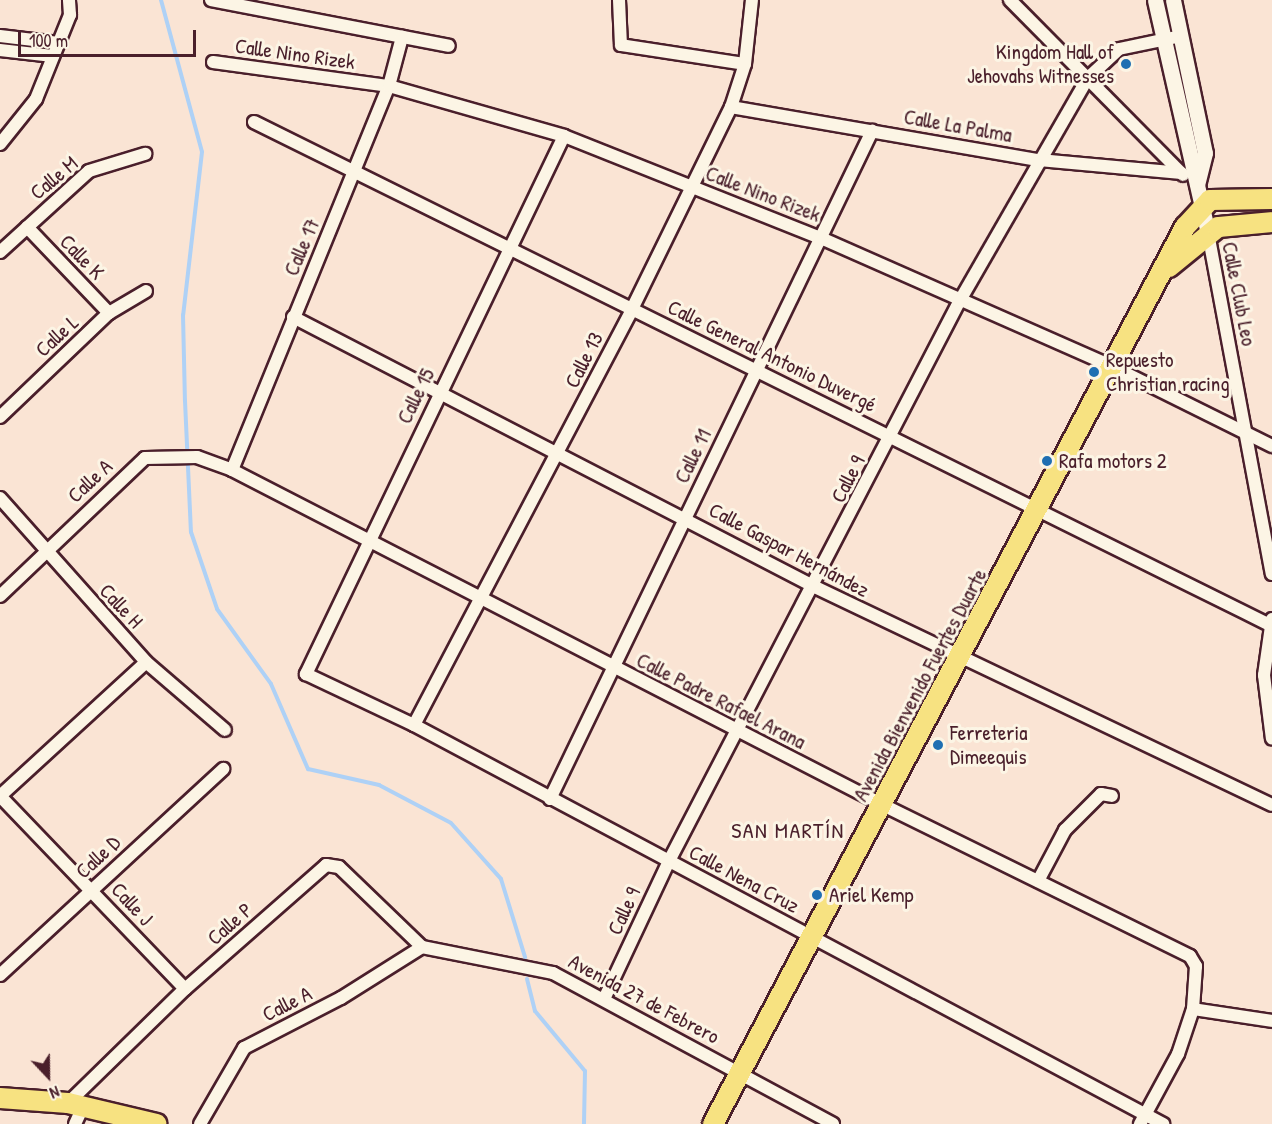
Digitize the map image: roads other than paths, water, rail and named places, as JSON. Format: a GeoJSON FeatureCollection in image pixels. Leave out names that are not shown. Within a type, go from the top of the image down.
{"type":"FeatureCollection","features":[{"type":"Feature","properties":{"kind":"main road"},"geometry":{"type":"LineString","coordinates":[[1199,192],[1219,199],[1272,199]]}},
{"type":"Feature","properties":{"kind":"main road","name":"Avenida Bienvenido Fuertes Duarte"},"geometry":{"type":"LineString","coordinates":[[713,1124],[962,660],[1113,367],[1168,267],[1199,192]]}},
{"type":"Feature","properties":{"kind":"main road"},"geometry":{"type":"LineString","coordinates":[[1208,233],[1227,224],[1272,222]]}},
{"type":"Feature","properties":{"kind":"main road","name":"Avenida Bienvenido Fuertes Duarte"},"geometry":{"type":"LineString","coordinates":[[1168,267],[1208,233]]}},
{"type":"Feature","properties":{"kind":"main road"},"geometry":{"type":"LineString","coordinates":[[0,1098],[157,1124]]}},
{"type":"Feature","properties":{"kind":"street"},"geometry":{"type":"LineString","coordinates":[[0,144],[36,99],[70,15],[69,0]]}},
{"type":"Feature","properties":{"kind":"street"},"geometry":{"type":"LineString","coordinates":[[211,0],[449,46]]}},
{"type":"Feature","properties":{"kind":"street"},"geometry":{"type":"LineString","coordinates":[[619,0],[621,45],[746,64]]}},
{"type":"Feature","properties":{"kind":"street","name":"Calle 13"},"geometry":{"type":"LineString","coordinates":[[414,725],[632,309],[731,107],[746,64],[752,0]]}},
{"type":"Feature","properties":{"kind":"street"},"geometry":{"type":"LineString","coordinates":[[1155,0],[1208,233]]}},
{"type":"Feature","properties":{"kind":"street"},"geometry":{"type":"LineString","coordinates":[[1173,0],[1205,153],[1199,192]]}},
{"type":"Feature","properties":{"kind":"street"},"geometry":{"type":"LineString","coordinates":[[1012,1],[1199,192]]}},
{"type":"Feature","properties":{"kind":"street"},"geometry":{"type":"LineString","coordinates":[[0,36],[59,43]]}},
{"type":"Feature","properties":{"kind":"street","name":"Calle 9"},"geometry":{"type":"LineString","coordinates":[[605,997],[669,861],[815,587],[959,302],[1088,78],[1119,49],[1180,36]]}},
{"type":"Feature","properties":{"kind":"street","name":"Calle 17"},"geometry":{"type":"LineString","coordinates":[[232,470],[389,86],[402,37]]}},
{"type":"Feature","properties":{"kind":"street"},"geometry":{"type":"LineString","coordinates":[[0,50],[53,56]]}},
{"type":"Feature","properties":{"kind":"street","name":"Calle Nino Rizek"},"geometry":{"type":"LineString","coordinates":[[213,62],[389,86],[564,136],[823,239],[959,302],[1113,367],[1272,446]]}},
{"type":"Feature","properties":{"kind":"street","name":"Calle La Palma"},"geometry":{"type":"LineString","coordinates":[[731,107],[1039,160],[1181,173]]}},
{"type":"Feature","properties":{"kind":"street","name":"Calle General Antonio Duvergé"},"geometry":{"type":"LineString","coordinates":[[254,122],[509,247],[755,372],[891,437],[1038,513],[1272,623]]}},
{"type":"Feature","properties":{"kind":"street","name":"Calle 11"},"geometry":{"type":"LineString","coordinates":[[550,799],[610,667],[823,239],[872,131]]}},
{"type":"Feature","properties":{"kind":"street","name":"Calle 15"},"geometry":{"type":"LineString","coordinates":[[306,674],[564,136]]}},
{"type":"Feature","properties":{"kind":"street","name":"Calle M"},"geometry":{"type":"LineString","coordinates":[[0,252],[89,171],[145,154]]}},
{"type":"Feature","properties":{"kind":"street","name":"Calle K"},"geometry":{"type":"LineString","coordinates":[[27,227],[109,314]]}},
{"type":"Feature","properties":{"kind":"street","name":"Calle Club Leo"},"geometry":{"type":"LineString","coordinates":[[1208,233],[1272,574]]}},
{"type":"Feature","properties":{"kind":"street","name":"Calle L"},"geometry":{"type":"LineString","coordinates":[[0,417],[109,314],[146,291]]}},
{"type":"Feature","properties":{"kind":"street","name":"Calle Gaspar Hernández"},"geometry":{"type":"LineString","coordinates":[[293,317],[438,395],[559,451],[815,587],[962,660],[1272,805]]}},
{"type":"Feature","properties":{"kind":"street","name":"Calle A"},"geometry":{"type":"LineString","coordinates":[[0,597],[44,551],[150,456],[196,457],[232,470]]}},
{"type":"Feature","properties":{"kind":"street","name":"Calle Padre Rafael Arana"},"geometry":{"type":"LineString","coordinates":[[232,470],[610,667],[1194,961],[1193,1009]]}},
{"type":"Feature","properties":{"kind":"street","name":"Calle H"},"geometry":{"type":"LineString","coordinates":[[0,498],[44,551],[146,662],[225,730]]}},
{"type":"Feature","properties":{"kind":"street"},"geometry":{"type":"LineString","coordinates":[[1272,623],[1264,675],[1272,739]]}},
{"type":"Feature","properties":{"kind":"street"},"geometry":{"type":"LineString","coordinates":[[0,796],[146,662]]}},
{"type":"Feature","properties":{"kind":"street","name":"Calle Nena Cruz"},"geometry":{"type":"LineString","coordinates":[[306,674],[414,725],[813,938],[1142,1119],[1162,1124]]}},
{"type":"Feature","properties":{"kind":"street","name":"Calle D"},"geometry":{"type":"LineString","coordinates":[[0,975],[223,768]]}},
{"type":"Feature","properties":{"kind":"street"},"geometry":{"type":"LineString","coordinates":[[1038,881],[1065,830],[1101,794],[1112,796]]}},
{"type":"Feature","properties":{"kind":"street","name":"Calle J"},"geometry":{"type":"LineString","coordinates":[[0,796],[185,989]]}},
{"type":"Feature","properties":{"kind":"street","name":"Calle P"},"geometry":{"type":"LineString","coordinates":[[76,1111],[185,989],[330,864],[422,948]]}},
{"type":"Feature","properties":{"kind":"street","name":"Calle A"},"geometry":{"type":"LineString","coordinates":[[200,1124],[244,1048],[341,998],[422,948]]}},
{"type":"Feature","properties":{"kind":"street","name":"Avenida 27 de Febrero"},"geometry":{"type":"LineString","coordinates":[[422,948],[530,967],[605,997],[833,1124]]}},
{"type":"Feature","properties":{"kind":"street"},"geometry":{"type":"LineString","coordinates":[[1142,1119],[1178,1054],[1193,1009],[1272,1021]]}},
{"type":"Feature","properties":{"kind":"waterway"},"geometry":{"type":"LineString","coordinates":[[161,0],[202,152],[183,315],[185,401],[191,532],[217,609],[271,684],[308,769],[379,785],[451,823],[501,879],[525,957]]}},
{"type":"Feature","properties":{"kind":"waterway"},"geometry":{"type":"LineString","coordinates":[[527,979],[535,1011],[585,1071],[584,1124]]}},
{"type":"Feature","properties":{"kind":"place","name":"Kingdom Hall of Jehovahs Witnesses"},"geometry":{"type":"Point","coordinates":[1126,64]}},
{"type":"Feature","properties":{"kind":"place","name":"Repuesto Christian racing"},"geometry":{"type":"Point","coordinates":[1094,372]}},
{"type":"Feature","properties":{"kind":"place","name":"Rafa motors 2"},"geometry":{"type":"Point","coordinates":[1047,461]}},
{"type":"Feature","properties":{"kind":"place","name":"Ferreteria Dimeequis"},"geometry":{"type":"Point","coordinates":[938,745]}},
{"type":"Feature","properties":{"kind":"place","name":"Ariel Kemp"},"geometry":{"type":"Point","coordinates":[817,895]}},
{"type":"Feature","properties":{"kind":"district","name":"SAN MARTÍN"},"geometry":{"type":"Point","coordinates":[788,831]}}]}
